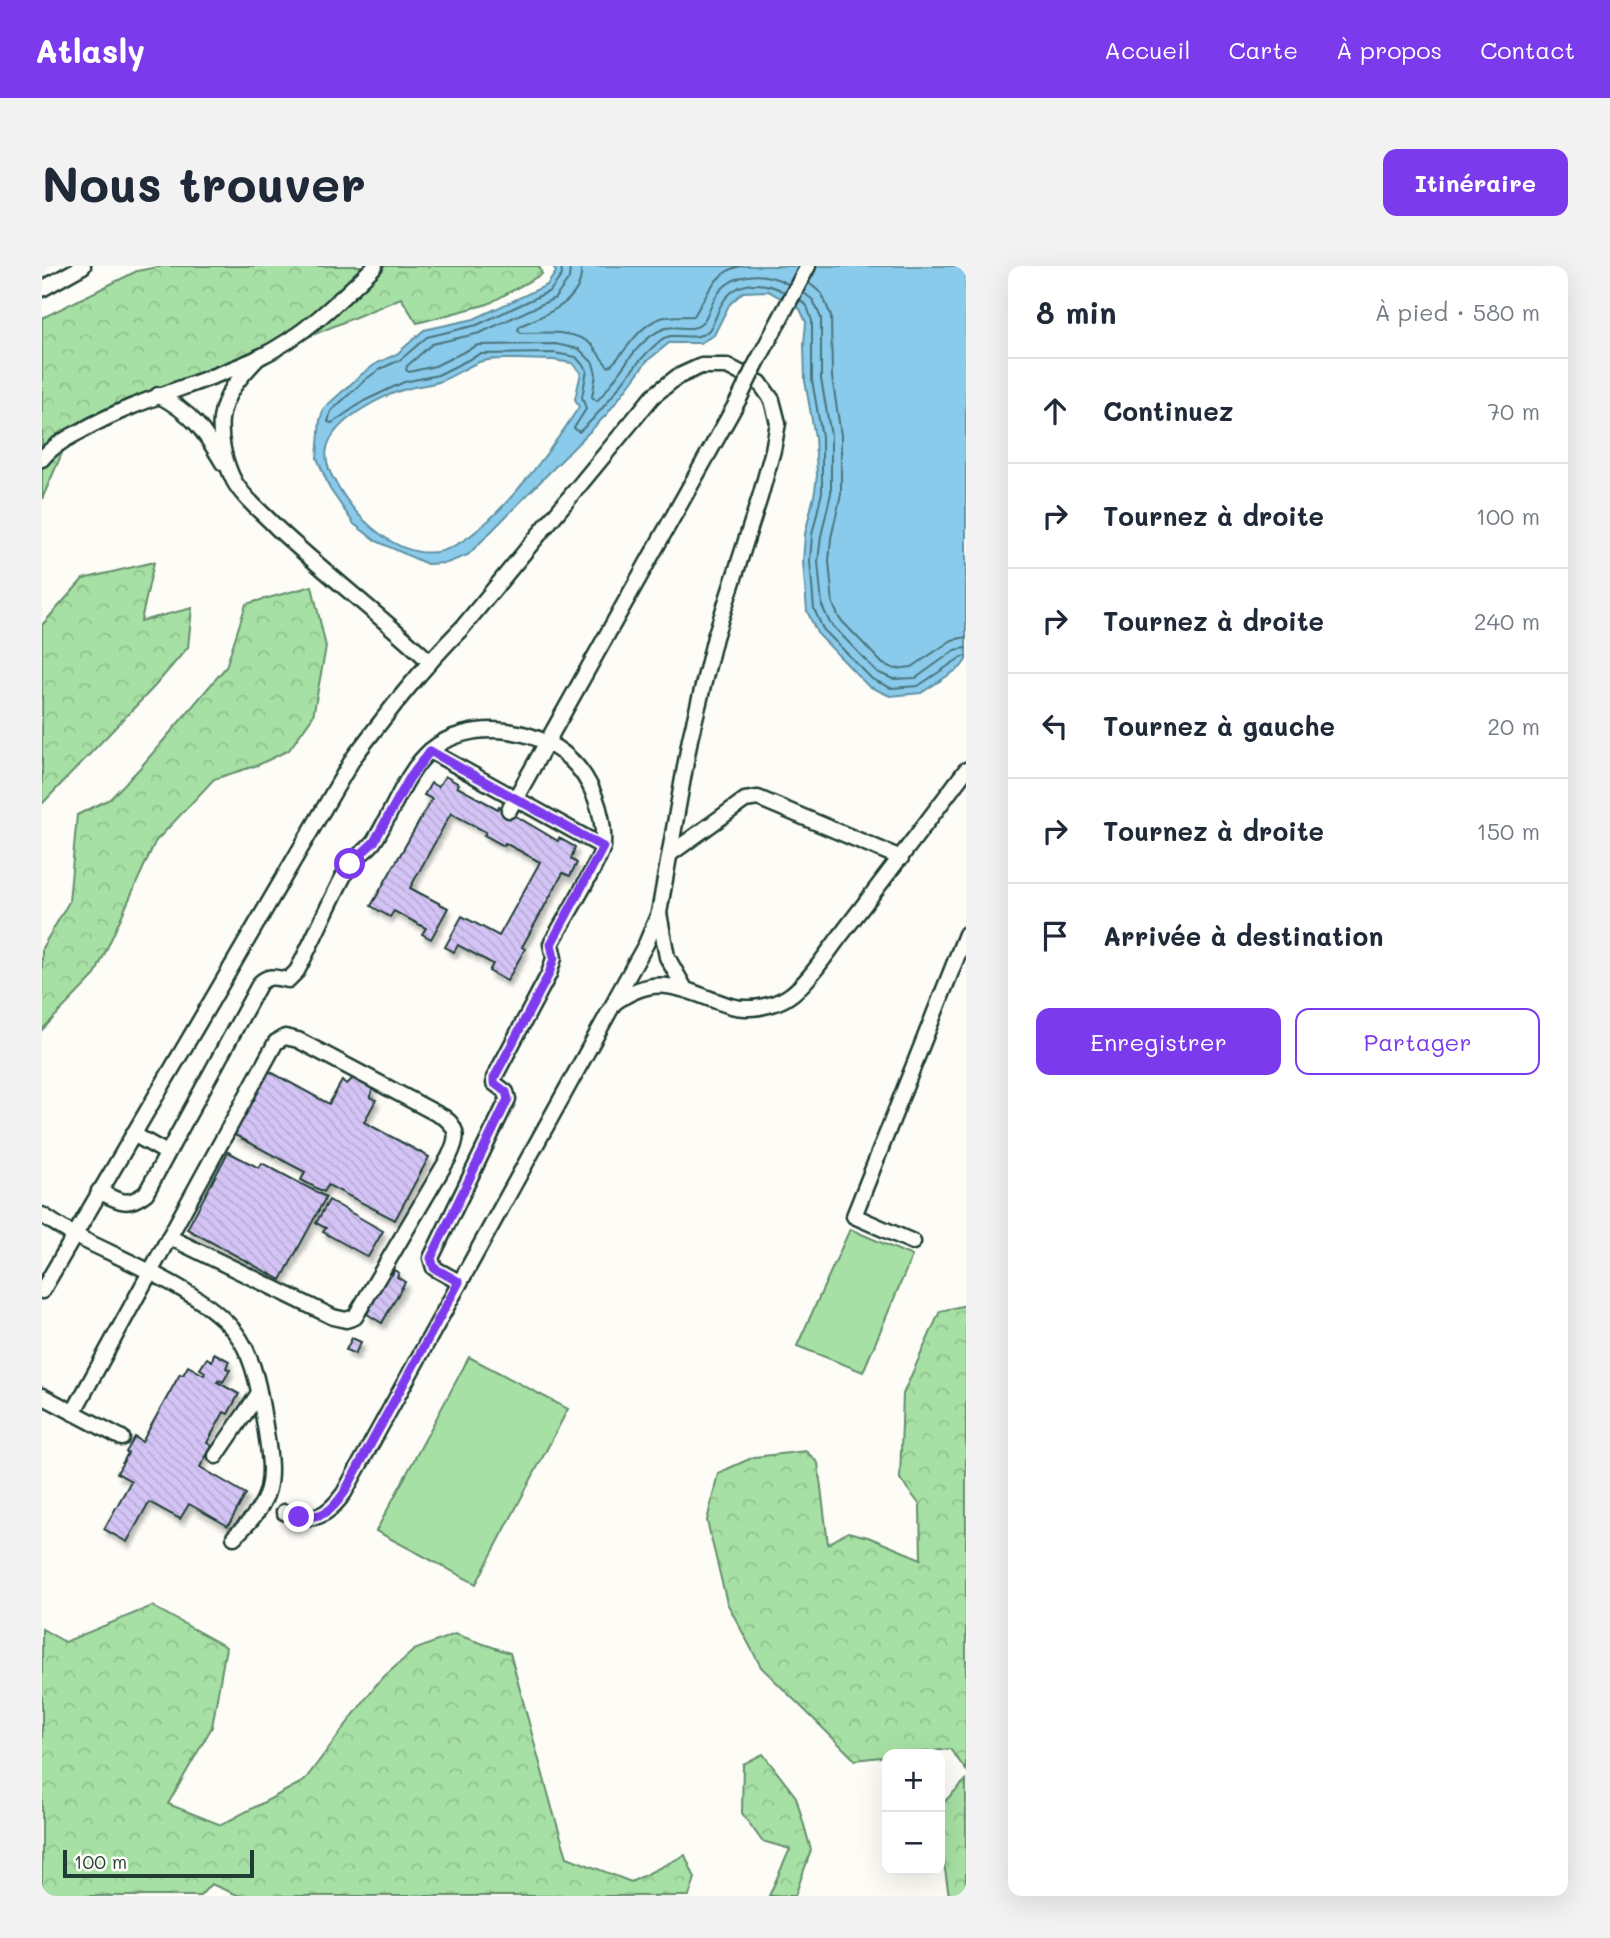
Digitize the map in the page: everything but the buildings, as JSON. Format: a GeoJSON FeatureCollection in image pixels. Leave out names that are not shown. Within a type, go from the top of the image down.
{"type":"FeatureCollection","features":[{"type":"Feature","properties":{"kind":"lane"},"geometry":{"type":"LineString","coordinates":[[42,289],[83,266]]}},
{"type":"Feature","properties":{"kind":"lane"},"geometry":{"type":"LineString","coordinates":[[42,459],[53,449],[117,411],[260,357],[317,320],[375,266]]}},
{"type":"Feature","properties":{"kind":"lane"},"geometry":{"type":"LineString","coordinates":[[512,804],[740,397],[808,266]]}},
{"type":"Feature","properties":{"kind":"lane"},"geometry":{"type":"LineString","coordinates":[[234,482],[225,458],[221,418],[225,402],[239,378],[260,357]]}},
{"type":"Feature","properties":{"kind":"lane"},"geometry":{"type":"LineString","coordinates":[[42,1291],[354,757],[429,661],[461,628],[653,396],[677,377],[701,366],[727,366],[760,383],[772,400],[778,423],[773,450],[715,637],[691,739],[659,913],[646,944],[339,1501],[319,1517],[299,1517],[284,1512]]}},
{"type":"Feature","properties":{"kind":"lane"},"geometry":{"type":"LineString","coordinates":[[158,395],[182,408],[199,425],[234,482],[248,499],[308,557],[390,624],[429,661]]}},
{"type":"Feature","properties":{"kind":"lane"},"geometry":{"type":"LineString","coordinates":[[99,1191],[124,1202],[136,1201],[146,1194],[260,983],[272,976],[288,979],[298,971],[350,864],[374,842],[409,779],[430,751],[455,735],[484,730],[513,732],[546,742],[569,758],[586,780],[599,805],[603,847],[551,944],[554,958],[549,974],[494,1078],[494,1083],[506,1092],[508,1099],[431,1258],[434,1268],[459,1282]]}},
{"type":"Feature","properties":{"kind":"lane"},"geometry":{"type":"LineString","coordinates":[[430,751],[512,804],[603,847]]}},
{"type":"Feature","properties":{"kind":"lane"},"geometry":{"type":"LineString","coordinates":[[614,1003],[631,990],[665,985],[685,989],[733,1008],[767,1005],[790,995],[810,974],[901,858],[966,769]]}},
{"type":"Feature","properties":{"kind":"lane"},"geometry":{"type":"LineString","coordinates":[[670,854],[745,800],[758,798],[901,858]]}},
{"type":"Feature","properties":{"kind":"lane"},"geometry":{"type":"LineString","coordinates":[[659,913],[667,957],[685,989]]}},
{"type":"Feature","properties":{"kind":"lane"},"geometry":{"type":"LineString","coordinates":[[913,1242],[854,1216],[966,934]]}},
{"type":"Feature","properties":{"kind":"lane"},"geometry":{"type":"LineString","coordinates":[[73,1412],[275,1042],[285,1037],[298,1040],[445,1118],[456,1131],[457,1141],[449,1157],[355,1317],[346,1320],[333,1317],[169,1237]]}},
{"type":"Feature","properties":{"kind":"lane"},"geometry":{"type":"LineString","coordinates":[[132,1134],[167,1153]]}},
{"type":"Feature","properties":{"kind":"lane"},"geometry":{"type":"LineString","coordinates":[[42,1215],[196,1299],[227,1322],[241,1340],[259,1393],[270,1460],[268,1491],[256,1517],[234,1537]]}},
{"type":"Feature","properties":{"kind":"lane"},"geometry":{"type":"LineString","coordinates":[[216,1456],[259,1393]]}},
{"type":"Feature","properties":{"kind":"lane"},"geometry":{"type":"LineString","coordinates":[[42,1395],[122,1438]]}},
{"type":"Feature","properties":{"kind":"green space"},"geometry":{"type":"Polygon","coordinates":[[[163,266],[539,266],[542,274],[488,304],[417,323],[401,298],[69,437],[42,499],[42,318],[137,271],[163,266]]]}},
{"type":"Feature","properties":{"kind":"green space"},"geometry":{"type":"Polygon","coordinates":[[[154,562],[141,621],[192,608],[188,647],[154,687],[42,804],[42,625],[83,579],[154,562]]]}},
{"type":"Feature","properties":{"kind":"green space"},"geometry":{"type":"Polygon","coordinates":[[[312,586],[326,647],[313,716],[289,750],[258,765],[214,779],[155,842],[95,975],[42,1030],[42,948],[69,902],[77,815],[110,799],[226,667],[246,604],[312,586]]]}},
{"type":"Feature","properties":{"kind":"green space"},"geometry":{"type":"Polygon","coordinates":[[[850,1229],[912,1256],[863,1372],[797,1346],[850,1229]]]}},
{"type":"Feature","properties":{"kind":"green space"},"geometry":{"type":"Polygon","coordinates":[[[966,1305],[966,1770],[950,1749],[882,1749],[882,1757],[855,1760],[761,1667],[727,1603],[707,1521],[718,1473],[754,1457],[806,1451],[818,1463],[828,1544],[848,1532],[868,1537],[921,1559],[920,1505],[900,1479],[903,1394],[940,1311],[966,1305]]]}},
{"type":"Feature","properties":{"kind":"green space"},"geometry":{"type":"Polygon","coordinates":[[[469,1357],[568,1409],[476,1584],[376,1531],[469,1357]]]}},
{"type":"Feature","properties":{"kind":"green space"},"geometry":{"type":"Polygon","coordinates":[[[152,1606],[226,1647],[212,1727],[168,1804],[221,1825],[304,1781],[379,1681],[414,1650],[455,1634],[510,1653],[567,1857],[631,1882],[685,1855],[695,1878],[689,1896],[240,1896],[211,1884],[200,1896],[42,1896],[42,1629],[65,1642],[152,1606]]]}},
{"type":"Feature","properties":{"kind":"green space"},"geometry":{"type":"Polygon","coordinates":[[[763,1754],[796,1797],[811,1850],[795,1896],[769,1896],[790,1849],[762,1841],[742,1813],[743,1764],[763,1754]]]}},
{"type":"Feature","properties":{"kind":"green space"},"geometry":{"type":"Polygon","coordinates":[[[966,1780],[966,1896],[949,1896],[945,1870],[945,1801],[966,1780]]]}},
{"type":"Feature","properties":{"kind":"water"},"geometry":{"type":"Polygon","coordinates":[[[553,266],[966,266],[966,660],[961,667],[921,693],[890,696],[868,686],[817,633],[807,611],[803,562],[805,534],[817,475],[815,437],[805,381],[806,322],[800,309],[768,291],[743,292],[729,305],[714,335],[700,343],[669,343],[647,361],[607,414],[468,555],[447,563],[427,564],[376,541],[354,524],[330,489],[317,458],[320,420],[324,408],[362,374],[377,363],[397,354],[424,330],[474,319],[547,285],[556,272],[553,266]],[[553,360],[483,361],[441,381],[399,391],[374,402],[349,418],[331,438],[326,459],[333,479],[357,513],[396,544],[410,550],[426,552],[441,551],[459,543],[479,529],[518,490],[579,407],[575,399],[581,373],[572,363],[553,360]]]}},
{"type":"Feature","properties":{"kind":"route"},"geometry":{"type":"LineString","coordinates":[[299,1517],[319,1517],[333,1508],[344,1493],[459,1282],[434,1268],[431,1258],[504,1112],[508,1099],[506,1092],[494,1083],[494,1078],[549,974],[554,958],[551,944],[603,847],[430,751],[409,779],[374,842],[350,864]]}}]}
